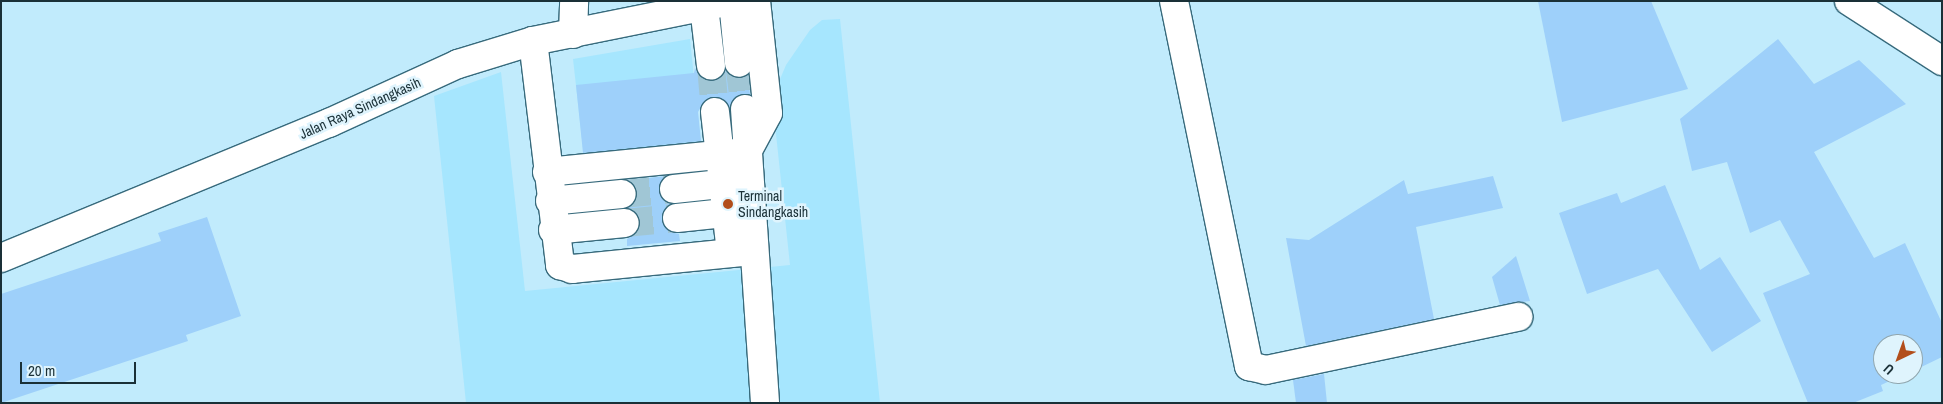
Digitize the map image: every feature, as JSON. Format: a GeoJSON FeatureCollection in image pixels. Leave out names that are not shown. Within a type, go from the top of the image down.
{"type":"FeatureCollection","features":[{"type":"Feature","properties":{"kind":"street"},"geometry":{"type":"LineString","coordinates":[[573,34],[574,1]]}},
{"type":"Feature","properties":{"kind":"street"},"geometry":{"type":"LineString","coordinates":[[732,1],[739,63]]}},
{"type":"Feature","properties":{"kind":"street","name":"Jalan Raya Sindangkasih"},"geometry":{"type":"LineString","coordinates":[[1,258],[329,123],[458,64],[533,41],[732,1]]}},
{"type":"Feature","properties":{"kind":"street"},"geometry":{"type":"LineString","coordinates":[[756,1],[768,113],[747,152],[736,183],[741,246],[765,403]]}},
{"type":"Feature","properties":{"kind":"street"},"geometry":{"type":"LineString","coordinates":[[1174,1],[1249,366],[1266,370],[1518,317]]}},
{"type":"Feature","properties":{"kind":"street"},"geometry":{"type":"LineString","coordinates":[[1849,1],[1942,61]]}},
{"type":"Feature","properties":{"kind":"street"},"geometry":{"type":"LineString","coordinates":[[704,7],[711,66]]}},
{"type":"Feature","properties":{"kind":"street"},"geometry":{"type":"LineString","coordinates":[[533,41],[556,259],[572,269],[741,246]]}},
{"type":"Feature","properties":{"kind":"street"},"geometry":{"type":"LineString","coordinates":[[744,109],[747,152]]}},
{"type":"Feature","properties":{"kind":"street"},"geometry":{"type":"LineString","coordinates":[[715,112],[720,155],[736,183]]}},
{"type":"Feature","properties":{"kind":"street"},"geometry":{"type":"LineString","coordinates":[[547,172],[747,152]]}},
{"type":"Feature","properties":{"kind":"street"},"geometry":{"type":"LineString","coordinates":[[674,189],[736,183]]}},
{"type":"Feature","properties":{"kind":"street"},"geometry":{"type":"LineString","coordinates":[[550,201],[622,194]]}},
{"type":"Feature","properties":{"kind":"street"},"geometry":{"type":"LineString","coordinates":[[677,218],[738,212]]}},
{"type":"Feature","properties":{"kind":"street"},"geometry":{"type":"LineString","coordinates":[[553,230],[625,223]]}},
{"type":"Feature","properties":{"kind":"shaded area"},"geometry":{"type":"Polygon","coordinates":[[[840,19],[880,403],[466,403],[434,96],[501,72],[525,291],[790,265],[773,106],[775,91],[786,65],[810,30],[822,20],[840,19]]]}},
{"type":"Feature","properties":{"kind":"shaded area"},"geometry":{"type":"Polygon","coordinates":[[[690,39],[701,145],[584,157],[573,59],[690,39]]]}},
{"type":"Feature","properties":{"kind":"building"},"geometry":{"type":"Polygon","coordinates":[[[1538,1],[1651,1],[1688,89],[1562,122],[1538,1]]]}},
{"type":"Feature","properties":{"kind":"building"},"geometry":{"type":"Polygon","coordinates":[[[1778,39],[1814,84],[1859,60],[1906,104],[1814,152],[1874,258],[1905,243],[1942,323],[1942,357],[1923,366],[1923,334],[1873,334],[1873,384],[1883,384],[1881,385],[1883,391],[1853,403],[1808,403],[1763,293],[1810,274],[1780,220],[1750,233],[1727,162],[1692,171],[1680,119],[1778,39]]]}},
{"type":"Feature","properties":{"kind":"building"},"geometry":{"type":"Polygon","coordinates":[[[695,68],[699,76],[712,82],[726,71],[733,77],[748,76],[750,95],[737,96],[730,108],[721,98],[705,100],[698,112],[701,141],[583,153],[576,85],[694,73],[695,68]]]}},
{"type":"Feature","properties":{"kind":"building"},"geometry":{"type":"Polygon","coordinates":[[[666,176],[659,191],[671,204],[662,220],[670,232],[679,234],[680,241],[627,246],[627,239],[634,235],[641,222],[628,208],[638,193],[628,180],[666,176]]]}},
{"type":"Feature","properties":{"kind":"building"},"geometry":{"type":"Polygon","coordinates":[[[1493,176],[1503,208],[1416,227],[1434,319],[1306,346],[1286,238],[1309,240],[1404,180],[1408,194],[1493,176]]]}},
{"type":"Feature","properties":{"kind":"building"},"geometry":{"type":"Polygon","coordinates":[[[1665,185],[1700,270],[1720,257],[1761,321],[1712,352],[1658,269],[1587,294],[1559,213],[1617,193],[1621,203],[1665,185]]]}},
{"type":"Feature","properties":{"kind":"building"},"geometry":{"type":"Polygon","coordinates":[[[207,217],[241,316],[186,335],[188,341],[1,403],[1,294],[161,241],[158,233],[207,217]]]}},
{"type":"Feature","properties":{"kind":"building"},"geometry":{"type":"Polygon","coordinates":[[[1516,256],[1530,301],[1500,305],[1492,277],[1516,256]]]}},
{"type":"Feature","properties":{"kind":"building"},"geometry":{"type":"Polygon","coordinates":[[[1324,374],[1327,403],[1296,403],[1293,380],[1324,374]]]}},
{"type":"Feature","properties":{"kind":"tunnel"},"geometry":{"type":"LineString","coordinates":[[739,63],[745,109]]}},
{"type":"Feature","properties":{"kind":"tunnel"},"geometry":{"type":"LineString","coordinates":[[711,66],[715,112]]}},
{"type":"Feature","properties":{"kind":"tunnel"},"geometry":{"type":"LineString","coordinates":[[622,194],[674,189]]}},
{"type":"Feature","properties":{"kind":"tunnel"},"geometry":{"type":"LineString","coordinates":[[625,223],[677,218]]}},
{"type":"Feature","properties":{"kind":"place","name":"Terminal Sindangkasih"},"geometry":{"type":"Point","coordinates":[728,204]}}]}
